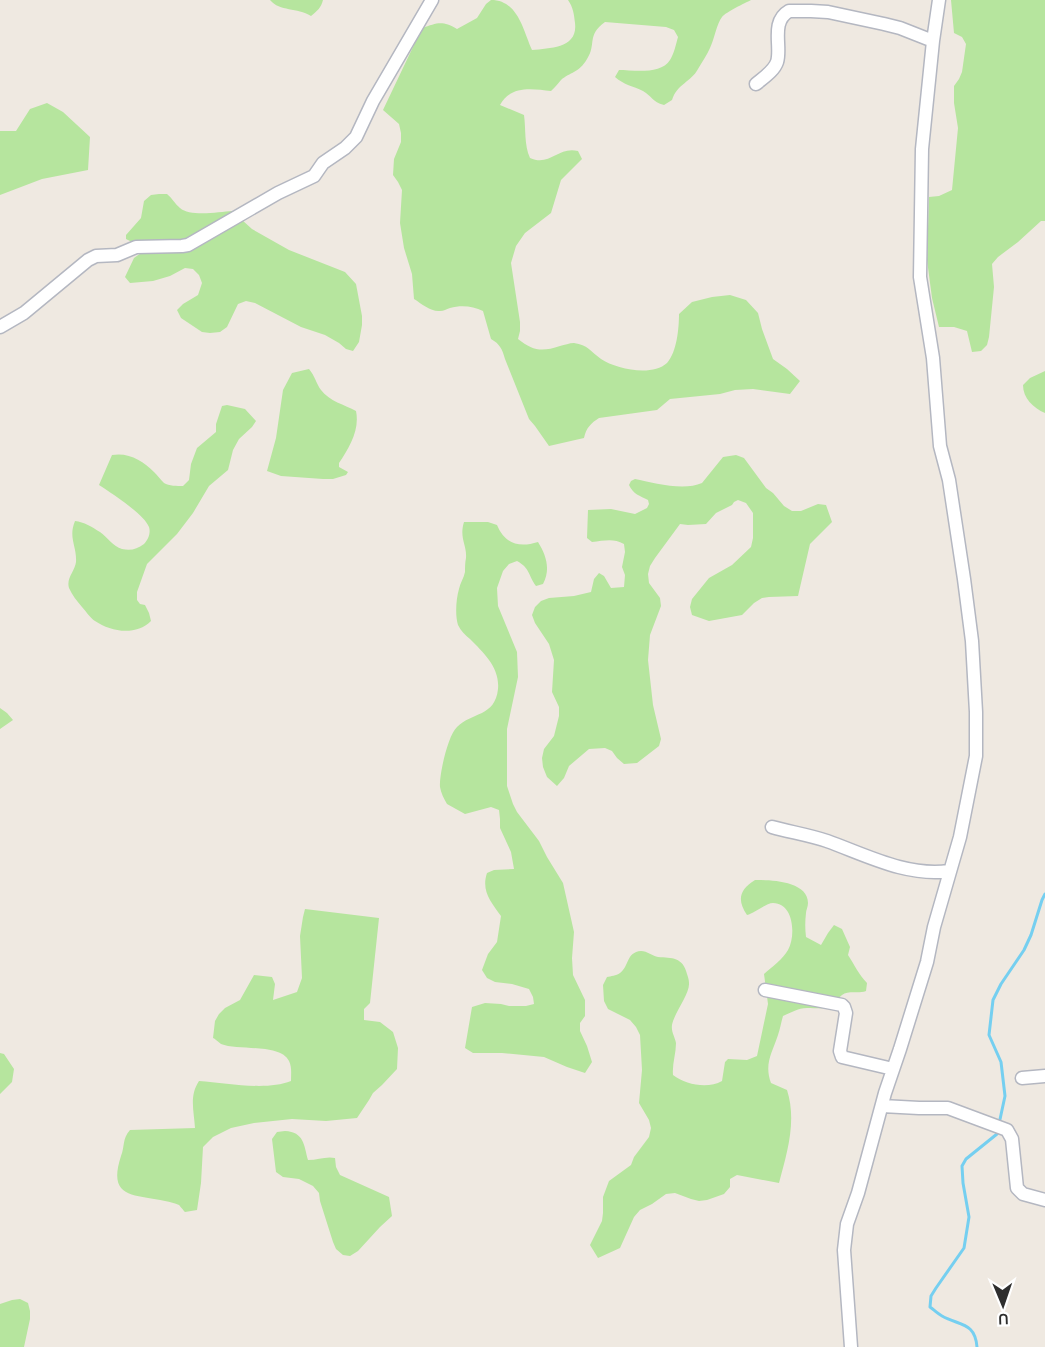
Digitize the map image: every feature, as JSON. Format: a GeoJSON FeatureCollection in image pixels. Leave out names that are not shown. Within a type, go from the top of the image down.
{"type":"FeatureCollection","features":[{"type":"Feature","properties":{"kind":"street"},"geometry":{"type":"LineString","coordinates":[[0,327],[24,313],[88,260],[96,256],[117,255],[136,248],[189,245],[269,198],[314,176],[323,163],[345,148],[356,137],[432,0]]}},
{"type":"Feature","properties":{"kind":"street"},"geometry":{"type":"LineString","coordinates":[[851,1347],[844,1250],[847,1224],[927,962],[934,927],[960,837],[976,756],[972,641],[949,480],[940,446],[933,358],[920,277],[922,149],[939,0]]}},
{"type":"Feature","properties":{"kind":"street"},"geometry":{"type":"LineString","coordinates":[[756,84],[777,61],[777,33],[782,16],[789,11],[812,10],[839,14],[900,28],[933,41]]}},
{"type":"Feature","properties":{"kind":"street"},"geometry":{"type":"LineString","coordinates":[[772,827],[825,840],[894,866],[940,873],[949,871]]}},
{"type":"Feature","properties":{"kind":"street"},"geometry":{"type":"LineString","coordinates":[[765,990],[842,1005],[846,1013],[840,1051],[842,1056],[893,1069]]}},
{"type":"Feature","properties":{"kind":"street"},"geometry":{"type":"LineString","coordinates":[[1022,1078],[1045,1076]]}},
{"type":"Feature","properties":{"kind":"street"},"geometry":{"type":"LineString","coordinates":[[882,1106],[948,1108],[1007,1130],[1012,1139],[1017,1188],[1023,1194],[1045,1200]]}},
{"type":"Feature","properties":{"kind":"green space"},"geometry":{"type":"Polygon","coordinates":[[[270,0],[323,0],[311,16],[284,8],[270,0]]]}},
{"type":"Feature","properties":{"kind":"green space"},"geometry":{"type":"Polygon","coordinates":[[[491,0],[508,5],[513,11],[522,25],[532,50],[562,45],[572,37],[575,23],[568,0],[751,0],[722,17],[710,48],[698,69],[677,90],[672,100],[664,105],[615,77],[619,70],[646,71],[666,65],[673,55],[678,37],[674,30],[666,27],[605,22],[596,32],[590,54],[578,70],[564,77],[551,91],[529,89],[516,91],[500,105],[524,115],[530,158],[543,160],[571,150],[578,151],[582,159],[561,180],[551,213],[525,233],[516,246],[511,263],[520,322],[518,339],[538,349],[572,343],[579,344],[616,366],[643,371],[652,370],[667,363],[673,353],[678,333],[679,314],[692,302],[730,295],[746,300],[758,313],[773,359],[800,381],[790,394],[753,389],[670,399],[657,410],[599,418],[589,426],[584,438],[549,446],[529,419],[502,350],[491,339],[483,311],[463,306],[437,311],[414,299],[412,274],[404,248],[400,223],[402,190],[393,175],[394,159],[401,142],[401,133],[399,124],[383,110],[422,28],[440,23],[457,29],[477,18],[491,0]]]}},
{"type":"Feature","properties":{"kind":"green space"},"geometry":{"type":"Polygon","coordinates":[[[951,0],[1045,0],[1045,221],[1041,221],[992,264],[994,287],[989,337],[987,345],[981,351],[972,352],[967,331],[954,327],[939,327],[927,260],[929,197],[939,196],[952,190],[958,128],[954,86],[962,72],[966,44],[962,37],[954,33],[951,0]]]}},
{"type":"Feature","properties":{"kind":"green space"},"geometry":{"type":"Polygon","coordinates":[[[47,103],[63,112],[90,137],[88,170],[42,179],[0,195],[0,131],[16,131],[30,109],[47,103]]]}},
{"type":"Feature","properties":{"kind":"green space"},"geometry":{"type":"Polygon","coordinates":[[[167,194],[185,211],[205,213],[232,211],[252,229],[289,250],[345,272],[356,284],[362,316],[359,342],[353,351],[325,335],[301,327],[255,303],[246,301],[238,304],[227,327],[220,332],[202,332],[181,318],[177,310],[198,295],[202,283],[199,275],[193,269],[185,268],[153,281],[130,283],[125,277],[134,258],[141,253],[136,244],[126,239],[126,235],[141,218],[144,201],[151,195],[167,194]]]}},
{"type":"Feature","properties":{"kind":"green space"},"geometry":{"type":"Polygon","coordinates":[[[309,369],[324,394],[356,411],[355,432],[339,463],[339,467],[348,472],[346,475],[333,479],[281,476],[267,471],[276,438],[283,390],[292,373],[309,369]]]}},
{"type":"Feature","properties":{"kind":"green space"},"geometry":{"type":"Polygon","coordinates":[[[1045,371],[1045,413],[1030,402],[1023,385],[1030,378],[1045,371]]]}},
{"type":"Feature","properties":{"kind":"green space"},"geometry":{"type":"Polygon","coordinates":[[[222,406],[245,409],[256,421],[239,439],[233,450],[228,470],[209,486],[177,534],[147,564],[137,592],[137,600],[140,604],[145,605],[151,621],[138,629],[123,631],[101,625],[90,616],[69,588],[69,581],[76,562],[72,532],[75,521],[94,528],[116,546],[125,550],[144,544],[150,532],[141,516],[99,485],[112,455],[135,458],[150,468],[164,483],[183,486],[189,480],[191,464],[197,448],[216,432],[222,406]]]}},
{"type":"Feature","properties":{"kind":"green space"},"geometry":{"type":"Polygon","coordinates":[[[736,455],[744,458],[766,488],[792,511],[801,511],[818,504],[826,505],[832,522],[810,544],[798,596],[762,598],[742,615],[709,621],[692,615],[690,607],[692,599],[709,578],[732,565],[751,547],[753,513],[746,503],[738,500],[716,513],[706,524],[680,524],[655,558],[648,574],[649,583],[660,598],[661,606],[650,635],[648,660],[653,705],[661,739],[659,746],[637,763],[624,764],[612,751],[605,748],[589,749],[569,766],[564,778],[557,786],[547,777],[542,758],[544,749],[554,736],[559,716],[559,707],[552,692],[554,660],[549,644],[532,615],[535,607],[541,601],[549,598],[591,592],[594,579],[599,573],[604,576],[611,588],[624,587],[625,575],[622,567],[624,544],[612,540],[592,542],[587,538],[588,510],[611,509],[635,514],[647,508],[649,504],[648,500],[633,491],[629,485],[631,481],[635,479],[668,485],[695,485],[702,483],[723,457],[736,455]]]}},
{"type":"Feature","properties":{"kind":"green space"},"geometry":{"type":"Polygon","coordinates":[[[464,522],[488,522],[497,525],[504,537],[513,543],[525,545],[538,542],[546,562],[547,573],[543,584],[536,586],[527,569],[517,561],[509,564],[503,571],[497,588],[498,606],[517,652],[518,677],[507,729],[507,786],[517,812],[539,841],[563,883],[574,932],[573,975],[585,1000],[585,1016],[580,1023],[580,1031],[592,1062],[585,1073],[544,1057],[473,1053],[465,1048],[472,1007],[485,1003],[509,1006],[534,1004],[529,989],[495,982],[487,978],[482,970],[488,954],[497,942],[501,916],[486,891],[485,879],[487,873],[494,870],[514,869],[511,852],[500,828],[499,810],[491,807],[465,814],[447,804],[440,787],[445,756],[454,731],[463,722],[488,709],[496,698],[498,689],[496,674],[490,661],[462,631],[457,621],[457,598],[465,572],[466,558],[462,533],[464,522]]]}},
{"type":"Feature","properties":{"kind":"green space"},"geometry":{"type":"Polygon","coordinates":[[[0,708],[13,720],[0,729],[0,708]]]}},
{"type":"Feature","properties":{"kind":"green space"},"geometry":{"type":"Polygon","coordinates":[[[755,880],[787,883],[802,890],[808,903],[805,919],[806,937],[821,945],[834,925],[842,929],[850,947],[848,955],[867,983],[866,991],[844,994],[832,1007],[804,1008],[783,1016],[768,1070],[771,1083],[787,1090],[790,1102],[790,1137],[779,1183],[737,1175],[730,1179],[730,1187],[724,1194],[707,1200],[699,1201],[675,1193],[666,1194],[640,1210],[634,1217],[620,1248],[598,1258],[590,1245],[602,1221],[603,1197],[609,1181],[631,1165],[634,1157],[649,1137],[651,1128],[639,1103],[642,1070],[640,1035],[630,1020],[608,1009],[604,1001],[603,985],[607,977],[617,975],[623,970],[630,957],[636,952],[643,951],[658,957],[680,961],[685,968],[689,987],[672,1025],[676,1043],[673,1075],[697,1085],[710,1085],[722,1081],[725,1062],[728,1059],[747,1060],[757,1056],[768,1004],[764,974],[786,953],[791,944],[791,921],[789,914],[780,904],[770,903],[747,915],[741,896],[755,880]]]}},
{"type":"Feature","properties":{"kind":"green space"},"geometry":{"type":"Polygon","coordinates":[[[305,909],[379,918],[370,1003],[364,1009],[364,1020],[380,1022],[393,1032],[398,1048],[397,1069],[373,1093],[357,1118],[326,1121],[292,1119],[254,1123],[231,1128],[213,1137],[203,1147],[197,1210],[185,1212],[179,1205],[126,1192],[118,1180],[118,1170],[127,1133],[130,1130],[195,1128],[193,1098],[199,1081],[270,1086],[291,1081],[290,1063],[284,1055],[268,1050],[228,1046],[213,1038],[215,1021],[219,1014],[240,1000],[254,975],[272,977],[275,984],[273,1000],[297,992],[302,978],[300,936],[305,909]]]}},
{"type":"Feature","properties":{"kind":"green space"},"geometry":{"type":"Polygon","coordinates":[[[0,1053],[4,1054],[14,1069],[12,1082],[0,1094],[0,1053]]]}},
{"type":"Feature","properties":{"kind":"green space"},"geometry":{"type":"Polygon","coordinates":[[[285,1131],[300,1137],[308,1160],[335,1158],[340,1175],[389,1197],[392,1216],[358,1251],[350,1256],[343,1255],[336,1249],[319,1193],[313,1186],[299,1179],[283,1177],[276,1172],[272,1139],[277,1132],[285,1131]]]}},
{"type":"Feature","properties":{"kind":"green space"},"geometry":{"type":"Polygon","coordinates":[[[20,1299],[28,1303],[30,1311],[24,1347],[0,1347],[0,1304],[20,1299]]]}},
{"type":"Feature","properties":{"kind":"waterway"},"geometry":{"type":"LineString","coordinates":[[999,1124],[1005,1096],[1001,1062],[989,1035],[993,1000],[1024,950],[1045,894]]}},
{"type":"Feature","properties":{"kind":"waterway"},"geometry":{"type":"LineString","coordinates":[[977,1347],[976,1339],[970,1329],[942,1316],[930,1307],[931,1296],[964,1248],[969,1217],[962,1166],[966,1159],[997,1134],[998,1130]]}}]}
